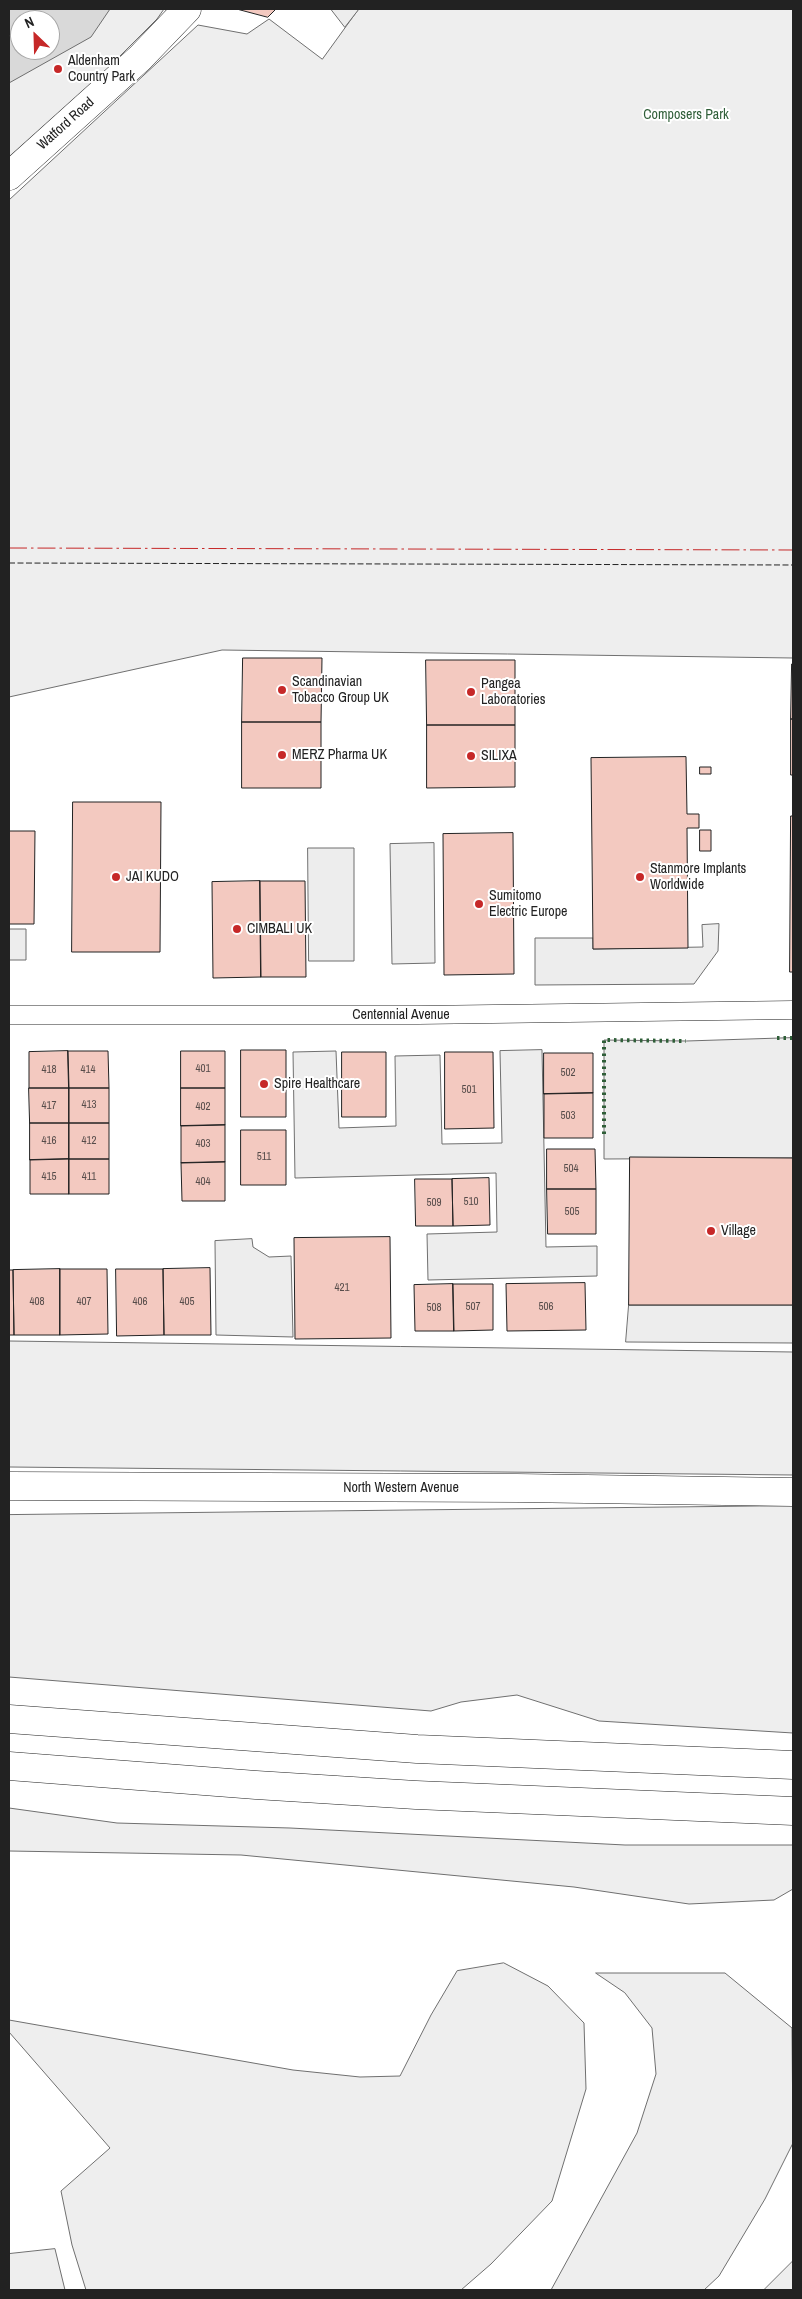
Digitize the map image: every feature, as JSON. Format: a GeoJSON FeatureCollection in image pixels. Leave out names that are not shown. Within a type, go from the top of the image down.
{"type":"FeatureCollection","features":[{"type":"Feature","properties":{"kind":"main road","name":"Watford Road"},"geometry":{"type":"LineString","coordinates":[[9,176],[140,58],[176,23],[186,9]]}},
{"type":"Feature","properties":{"kind":"main road","name":"North Western Avenue"},"geometry":{"type":"LineString","coordinates":[[9,1486],[507,1488],[793,1492]]}},
{"type":"Feature","properties":{"kind":"main road"},"geometry":{"type":"LineString","coordinates":[[9,1718],[417,1749],[793,1765]]}},
{"type":"Feature","properties":{"kind":"main road"},"geometry":{"type":"LineString","coordinates":[[9,1766],[407,1794],[793,1811]]}},
{"type":"Feature","properties":{"kind":"street","name":"Centennial Avenue"},"geometry":{"type":"LineString","coordinates":[[9,1015],[418,1015],[793,1010]]}},
{"type":"Feature","properties":{"kind":"green space","name":"Aldenham Country Park"},"geometry":{"type":"Polygon","coordinates":[[[9,9],[164,9],[157,19],[89,87],[9,160],[9,9]]]}},
{"type":"Feature","properties":{"kind":"green space","name":"Composers Park"},"geometry":{"type":"Polygon","coordinates":[[[359,9],[793,9],[793,658],[222,650],[9,697],[9,200],[198,25],[247,34],[269,19],[322,59],[359,9]]]}},
{"type":"Feature","properties":{"kind":"green space"},"geometry":{"type":"Polygon","coordinates":[[[9,1341],[793,1352],[793,1475],[9,1467],[9,1341]]]}},
{"type":"Feature","properties":{"kind":"green space"},"geometry":{"type":"Polygon","coordinates":[[[793,1506],[793,1733],[599,1721],[517,1695],[461,1702],[431,1711],[9,1677],[9,1515],[793,1506]]]}},
{"type":"Feature","properties":{"kind":"green space"},"geometry":{"type":"Polygon","coordinates":[[[9,1808],[117,1823],[290,1828],[625,1845],[793,1845],[793,1889],[774,1900],[689,1904],[574,1887],[241,1855],[9,1851],[9,1808]]]}},
{"type":"Feature","properties":{"kind":"green space"},"geometry":{"type":"Polygon","coordinates":[[[504,1963],[548,1986],[584,2023],[586,2089],[552,2201],[491,2264],[461,2290],[86,2290],[72,2245],[61,2191],[110,2148],[9,2032],[9,2020],[293,2070],[360,2077],[400,2076],[431,2015],[457,1971],[504,1963]]]}},
{"type":"Feature","properties":{"kind":"green space"},"geometry":{"type":"Polygon","coordinates":[[[596,1973],[725,1973],[792,2028],[793,2143],[765,2199],[719,2276],[704,2290],[551,2290],[637,2133],[656,2074],[652,2028],[625,1993],[596,1973]]]}},
{"type":"Feature","properties":{"kind":"green space"},"geometry":{"type":"Polygon","coordinates":[[[55,2249],[65,2290],[9,2290],[9,2254],[55,2249]]]}},
{"type":"Feature","properties":{"kind":"green space"},"geometry":{"type":"Polygon","coordinates":[[[793,2261],[793,2290],[764,2290],[793,2261]]]}},
{"type":"Feature","properties":{"kind":"shaded area"},"geometry":{"type":"Polygon","coordinates":[[[9,9],[110,9],[91,37],[60,54],[60,10],[10,10],[10,60],[50,60],[9,83],[9,9]]]}},
{"type":"Feature","properties":{"kind":"shaded area"},"geometry":{"type":"Polygon","coordinates":[[[331,9],[359,9],[345,27],[331,9]]]}},
{"type":"Feature","properties":{"kind":"shaded area"},"geometry":{"type":"Polygon","coordinates":[[[434,843],[435,963],[392,964],[390,844],[434,843]]]}},
{"type":"Feature","properties":{"kind":"shaded area"},"geometry":{"type":"Polygon","coordinates":[[[308,848],[354,848],[354,961],[309,961],[308,848]]]}},
{"type":"Feature","properties":{"kind":"shaded area"},"geometry":{"type":"Polygon","coordinates":[[[719,924],[718,951],[694,984],[535,985],[535,938],[593,938],[593,949],[703,947],[702,925],[719,924]]]}},
{"type":"Feature","properties":{"kind":"shaded area"},"geometry":{"type":"Polygon","coordinates":[[[9,929],[26,929],[26,960],[9,960],[9,929]]]}},
{"type":"Feature","properties":{"kind":"shaded area"},"geometry":{"type":"Polygon","coordinates":[[[793,1038],[793,1158],[604,1159],[604,1040],[686,1041],[793,1038]]]}},
{"type":"Feature","properties":{"kind":"shaded area"},"geometry":{"type":"Polygon","coordinates":[[[542,1050],[546,1247],[597,1246],[597,1276],[428,1280],[427,1234],[497,1232],[496,1173],[295,1178],[293,1052],[336,1051],[339,1128],[396,1126],[395,1056],[440,1055],[442,1144],[502,1143],[500,1051],[542,1050]]]}},
{"type":"Feature","properties":{"kind":"shaded area"},"geometry":{"type":"Polygon","coordinates":[[[252,1239],[253,1247],[269,1257],[291,1256],[293,1337],[216,1335],[215,1241],[252,1239]]]}},
{"type":"Feature","properties":{"kind":"shaded area"},"geometry":{"type":"Polygon","coordinates":[[[629,1305],[793,1305],[793,1343],[626,1342],[629,1305]]]}},
{"type":"Feature","properties":{"kind":"building"},"geometry":{"type":"Polygon","coordinates":[[[237,9],[276,9],[268,17],[237,9]]]}},
{"type":"Feature","properties":{"kind":"building","name":"Scandinavian Tobacco Group UK"},"geometry":{"type":"Polygon","coordinates":[[[243,658],[322,658],[321,722],[242,722],[243,658]]]}},
{"type":"Feature","properties":{"kind":"building","name":"Pangea Laboratories"},"geometry":{"type":"Polygon","coordinates":[[[426,660],[515,660],[515,725],[427,725],[426,660]]]}},
{"type":"Feature","properties":{"kind":"building"},"geometry":{"type":"Polygon","coordinates":[[[792,664],[793,719],[791,719],[792,664]]]}},
{"type":"Feature","properties":{"kind":"building"},"geometry":{"type":"Polygon","coordinates":[[[791,719],[793,719],[793,775],[791,775],[791,719]]]}},
{"type":"Feature","properties":{"kind":"building","name":"MERZ Pharma UK"},"geometry":{"type":"Polygon","coordinates":[[[242,722],[321,722],[321,788],[242,788],[242,722]]]}},
{"type":"Feature","properties":{"kind":"building","name":"SILIXA"},"geometry":{"type":"Polygon","coordinates":[[[427,725],[515,725],[515,787],[427,788],[427,725]]]}},
{"type":"Feature","properties":{"kind":"building","name":"Stanmore Implants Worldwide"},"geometry":{"type":"Polygon","coordinates":[[[686,757],[687,814],[699,814],[699,828],[687,828],[688,948],[593,949],[591,758],[686,757]]]}},
{"type":"Feature","properties":{"kind":"building"},"geometry":{"type":"Polygon","coordinates":[[[700,767],[711,767],[711,774],[700,774],[700,767]]]}},
{"type":"Feature","properties":{"kind":"building","name":"JAI KUDO"},"geometry":{"type":"Polygon","coordinates":[[[73,802],[161,802],[160,952],[72,952],[73,802]]]}},
{"type":"Feature","properties":{"kind":"building"},"geometry":{"type":"Polygon","coordinates":[[[791,816],[793,816],[793,972],[790,972],[791,816]]]}},
{"type":"Feature","properties":{"kind":"building"},"geometry":{"type":"Polygon","coordinates":[[[700,830],[711,830],[711,851],[700,851],[700,830]]]}},
{"type":"Feature","properties":{"kind":"building"},"geometry":{"type":"Polygon","coordinates":[[[9,831],[35,831],[34,924],[9,924],[9,831]]]}},
{"type":"Feature","properties":{"kind":"building","name":"Sumitomo Electric Europe"},"geometry":{"type":"Polygon","coordinates":[[[513,833],[514,974],[444,975],[443,834],[513,833]]]}},
{"type":"Feature","properties":{"kind":"building","name":"CIMBALI UK"},"geometry":{"type":"Polygon","coordinates":[[[260,881],[261,977],[213,978],[212,882],[260,881]]]}},
{"type":"Feature","properties":{"kind":"building"},"geometry":{"type":"Polygon","coordinates":[[[260,881],[305,881],[306,977],[261,977],[260,881]]]}},
{"type":"Feature","properties":{"kind":"building","name":"Spire Healthcare"},"geometry":{"type":"Polygon","coordinates":[[[241,1050],[286,1050],[286,1117],[241,1117],[241,1050]]]}},
{"type":"Feature","properties":{"kind":"building"},"geometry":{"type":"Polygon","coordinates":[[[68,1051],[69,1088],[29,1088],[29,1052],[68,1051]]]}},
{"type":"Feature","properties":{"kind":"building"},"geometry":{"type":"Polygon","coordinates":[[[68,1051],[108,1051],[109,1088],[69,1088],[68,1051]]]}},
{"type":"Feature","properties":{"kind":"building"},"geometry":{"type":"Polygon","coordinates":[[[181,1051],[225,1051],[225,1088],[181,1088],[181,1051]]]}},
{"type":"Feature","properties":{"kind":"building"},"geometry":{"type":"Polygon","coordinates":[[[342,1052],[386,1052],[386,1117],[342,1117],[342,1052]]]}},
{"type":"Feature","properties":{"kind":"building"},"geometry":{"type":"Polygon","coordinates":[[[445,1052],[493,1052],[494,1128],[445,1129],[445,1052]]]}},
{"type":"Feature","properties":{"kind":"building"},"geometry":{"type":"Polygon","coordinates":[[[544,1053],[593,1053],[593,1093],[544,1094],[544,1053]]]}},
{"type":"Feature","properties":{"kind":"building"},"geometry":{"type":"Polygon","coordinates":[[[29,1088],[69,1088],[69,1123],[30,1123],[29,1088]]]}},
{"type":"Feature","properties":{"kind":"building"},"geometry":{"type":"Polygon","coordinates":[[[69,1088],[109,1088],[109,1123],[69,1123],[69,1088]]]}},
{"type":"Feature","properties":{"kind":"building"},"geometry":{"type":"Polygon","coordinates":[[[181,1088],[225,1088],[225,1125],[181,1126],[181,1088]]]}},
{"type":"Feature","properties":{"kind":"building"},"geometry":{"type":"Polygon","coordinates":[[[593,1093],[593,1138],[544,1138],[544,1094],[593,1093]]]}},
{"type":"Feature","properties":{"kind":"building"},"geometry":{"type":"Polygon","coordinates":[[[30,1123],[69,1123],[69,1159],[30,1160],[30,1123]]]}},
{"type":"Feature","properties":{"kind":"building"},"geometry":{"type":"Polygon","coordinates":[[[69,1123],[109,1123],[109,1159],[69,1159],[69,1123]]]}},
{"type":"Feature","properties":{"kind":"building"},"geometry":{"type":"Polygon","coordinates":[[[225,1125],[225,1162],[181,1163],[181,1126],[225,1125]]]}},
{"type":"Feature","properties":{"kind":"building"},"geometry":{"type":"Polygon","coordinates":[[[241,1130],[286,1130],[286,1185],[241,1185],[241,1130]]]}},
{"type":"Feature","properties":{"kind":"building"},"geometry":{"type":"Polygon","coordinates":[[[547,1149],[595,1149],[596,1189],[547,1189],[547,1149]]]}},
{"type":"Feature","properties":{"kind":"building","name":"Village"},"geometry":{"type":"Polygon","coordinates":[[[630,1157],[793,1158],[793,1305],[629,1305],[630,1157]]]}},
{"type":"Feature","properties":{"kind":"building"},"geometry":{"type":"Polygon","coordinates":[[[69,1159],[109,1159],[109,1194],[69,1194],[69,1159]]]}},
{"type":"Feature","properties":{"kind":"building"},"geometry":{"type":"Polygon","coordinates":[[[69,1159],[69,1194],[30,1194],[30,1160],[69,1159]]]}},
{"type":"Feature","properties":{"kind":"building"},"geometry":{"type":"Polygon","coordinates":[[[225,1162],[225,1201],[182,1201],[181,1163],[225,1162]]]}},
{"type":"Feature","properties":{"kind":"building"},"geometry":{"type":"Polygon","coordinates":[[[489,1178],[490,1225],[453,1226],[452,1179],[489,1178]]]}},
{"type":"Feature","properties":{"kind":"building"},"geometry":{"type":"Polygon","coordinates":[[[415,1179],[452,1179],[453,1226],[416,1226],[415,1179]]]}},
{"type":"Feature","properties":{"kind":"building"},"geometry":{"type":"Polygon","coordinates":[[[547,1189],[596,1189],[596,1234],[548,1234],[547,1189]]]}},
{"type":"Feature","properties":{"kind":"building"},"geometry":{"type":"Polygon","coordinates":[[[390,1237],[391,1338],[295,1339],[294,1238],[390,1237]]]}},
{"type":"Feature","properties":{"kind":"building"},"geometry":{"type":"Polygon","coordinates":[[[210,1268],[211,1335],[164,1335],[163,1269],[210,1268]]]}},
{"type":"Feature","properties":{"kind":"building"},"geometry":{"type":"Polygon","coordinates":[[[60,1269],[107,1269],[108,1334],[60,1335],[60,1269]]]}},
{"type":"Feature","properties":{"kind":"building"},"geometry":{"type":"Polygon","coordinates":[[[60,1269],[60,1335],[14,1335],[13,1270],[60,1269]]]}},
{"type":"Feature","properties":{"kind":"building"},"geometry":{"type":"Polygon","coordinates":[[[116,1269],[163,1269],[164,1335],[117,1336],[116,1269]]]}},
{"type":"Feature","properties":{"kind":"building"},"geometry":{"type":"Polygon","coordinates":[[[9,1270],[13,1270],[14,1335],[9,1335],[9,1270]]]}},
{"type":"Feature","properties":{"kind":"building"},"geometry":{"type":"Polygon","coordinates":[[[585,1283],[586,1330],[507,1331],[506,1284],[585,1283]]]}},
{"type":"Feature","properties":{"kind":"building"},"geometry":{"type":"Polygon","coordinates":[[[453,1284],[454,1331],[415,1331],[414,1285],[453,1284]]]}},
{"type":"Feature","properties":{"kind":"building"},"geometry":{"type":"Polygon","coordinates":[[[453,1284],[493,1284],[493,1330],[454,1331],[453,1284]]]}},
{"type":"Feature","properties":{"kind":"hedge"},"geometry":{"type":"LineString","coordinates":[[777,1038],[793,1038]]}},
{"type":"Feature","properties":{"kind":"hedge"},"geometry":{"type":"LineString","coordinates":[[604,1134],[604,1040],[686,1041]]}},
{"type":"Feature","properties":{"kind":"fence"},"geometry":{"type":"LineString","coordinates":[[9,563],[793,565]]}},
{"type":"Feature","properties":{"kind":"power"},"geometry":{"type":"LineString","coordinates":[[9,548],[793,550]]}},
{"type":"Feature","properties":{"kind":"place","name":"Aldenham Country Park"},"geometry":{"type":"Point","coordinates":[58,69]}},
{"type":"Feature","properties":{"kind":"place","name":"Scandinavian Tobacco Group UK"},"geometry":{"type":"Point","coordinates":[282,690]}},
{"type":"Feature","properties":{"kind":"place","name":"Pangea Laboratories"},"geometry":{"type":"Point","coordinates":[471,692]}},
{"type":"Feature","properties":{"kind":"place","name":"MERZ Pharma UK"},"geometry":{"type":"Point","coordinates":[282,755]}},
{"type":"Feature","properties":{"kind":"place","name":"SILIXA"},"geometry":{"type":"Point","coordinates":[471,756]}},
{"type":"Feature","properties":{"kind":"place","name":"JAI KUDO"},"geometry":{"type":"Point","coordinates":[116,877]}},
{"type":"Feature","properties":{"kind":"place","name":"Stanmore Implants Worldwide"},"geometry":{"type":"Point","coordinates":[640,877]}},
{"type":"Feature","properties":{"kind":"place","name":"Sumitomo Electric Europe"},"geometry":{"type":"Point","coordinates":[479,904]}},
{"type":"Feature","properties":{"kind":"place","name":"CIMBALI UK"},"geometry":{"type":"Point","coordinates":[237,929]}},
{"type":"Feature","properties":{"kind":"place","name":"Spire Healthcare"},"geometry":{"type":"Point","coordinates":[264,1084]}},
{"type":"Feature","properties":{"kind":"place","name":"Village"},"geometry":{"type":"Point","coordinates":[711,1231]}}]}
